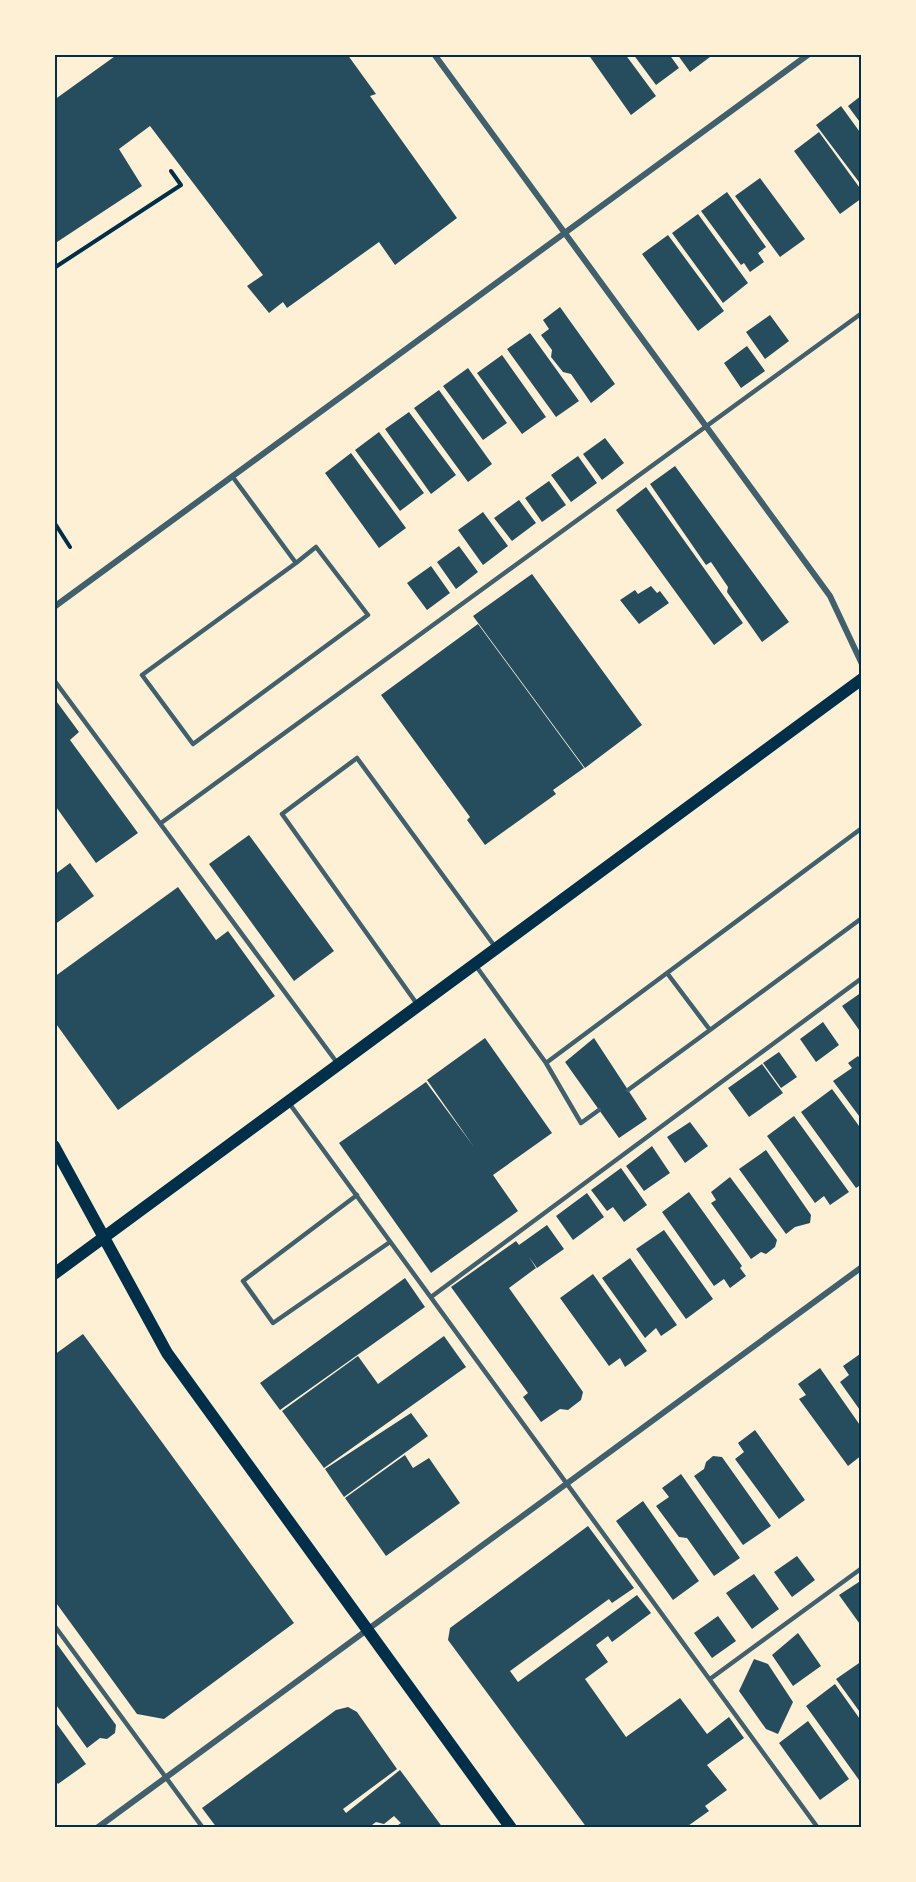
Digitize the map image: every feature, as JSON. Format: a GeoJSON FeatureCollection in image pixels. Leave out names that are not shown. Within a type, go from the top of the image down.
{"type":"FeatureCollection","features":[{"type":"Feature","properties":{"kind":"main road"},"geometry":{"type":"LineString","coordinates":[[54,1274],[862,679]]}},
{"type":"Feature","properties":{"kind":"main road"},"geometry":{"type":"LineString","coordinates":[[54,1146],[167,1353],[511,1828]]}},
{"type":"Feature","properties":{"kind":"street"},"geometry":{"type":"LineString","coordinates":[[434,54],[830,596],[862,664]]}},
{"type":"Feature","properties":{"kind":"street"},"geometry":{"type":"LineString","coordinates":[[54,607],[809,54]]}},
{"type":"Feature","properties":{"kind":"street"},"geometry":{"type":"LineString","coordinates":[[97,1828],[862,1267]]}},
{"type":"Feature","properties":{"kind":"lane"},"geometry":{"type":"LineString","coordinates":[[161,823],[862,313]]}},
{"type":"Feature","properties":{"kind":"lane"},"geometry":{"type":"LineString","coordinates":[[232,476],[296,563]]}},
{"type":"Feature","properties":{"kind":"lane"},"geometry":{"type":"LineString","coordinates":[[316,547],[368,615],[193,744],[142,675],[296,563],[316,547]]}},
{"type":"Feature","properties":{"kind":"lane"},"geometry":{"type":"LineString","coordinates":[[54,680],[338,1064]]}},
{"type":"Feature","properties":{"kind":"lane"},"geometry":{"type":"LineString","coordinates":[[418,1005],[282,814],[357,758],[496,948]]}},
{"type":"Feature","properties":{"kind":"lane"},"geometry":{"type":"LineString","coordinates":[[546,1063],[862,828]]}},
{"type":"Feature","properties":{"kind":"lane"},"geometry":{"type":"LineString","coordinates":[[628,1090],[862,918]]}},
{"type":"Feature","properties":{"kind":"lane"},"geometry":{"type":"LineString","coordinates":[[475,964],[546,1063],[581,1123],[599,1110]]}},
{"type":"Feature","properties":{"kind":"lane"},"geometry":{"type":"LineString","coordinates":[[667,973],[710,1030]]}},
{"type":"Feature","properties":{"kind":"lane"},"geometry":{"type":"LineString","coordinates":[[431,1297],[862,978]]}},
{"type":"Feature","properties":{"kind":"lane"},"geometry":{"type":"LineString","coordinates":[[288,1101],[818,1828]]}},
{"type":"Feature","properties":{"kind":"lane"},"geometry":{"type":"LineString","coordinates":[[357,1195],[243,1281],[273,1323],[390,1242]]}},
{"type":"Feature","properties":{"kind":"lane"},"geometry":{"type":"LineString","coordinates":[[710,1679],[862,1568]]}},
{"type":"Feature","properties":{"kind":"lane"},"geometry":{"type":"LineString","coordinates":[[54,1625],[203,1828]]}},
{"type":"Feature","properties":{"kind":"path"},"geometry":{"type":"LineString","coordinates":[[54,268],[181,185],[171,171]]}},
{"type":"Feature","properties":{"kind":"path"},"geometry":{"type":"LineString","coordinates":[[54,522],[70,547]]}},
{"type":"Feature","properties":{"kind":"building"},"geometry":{"type":"Polygon","coordinates":[[[118,54],[347,54],[376,94],[370,96],[457,218],[395,265],[379,242],[287,308],[283,302],[269,313],[247,286],[263,275],[150,126],[119,149],[142,186],[54,244],[54,100],[118,54]]]}},
{"type":"Feature","properties":{"kind":"building"},"geometry":{"type":"Polygon","coordinates":[[[588,54],[625,54],[656,96],[631,115],[588,54]]]}},
{"type":"Feature","properties":{"kind":"building"},"geometry":{"type":"Polygon","coordinates":[[[633,54],[669,54],[679,68],[656,85],[633,54]]]}},
{"type":"Feature","properties":{"kind":"building"},"geometry":{"type":"Polygon","coordinates":[[[677,54],[714,54],[690,72],[677,54]]]}},
{"type":"Feature","properties":{"kind":"building"},"geometry":{"type":"Polygon","coordinates":[[[862,95],[862,125],[848,106],[862,95]]]}},
{"type":"Feature","properties":{"kind":"building"},"geometry":{"type":"Polygon","coordinates":[[[841,106],[862,135],[862,186],[816,125],[841,106]]]}},
{"type":"Feature","properties":{"kind":"building"},"geometry":{"type":"Polygon","coordinates":[[[819,132],[862,191],[862,198],[840,214],[794,151],[819,132]]]}},
{"type":"Feature","properties":{"kind":"building"},"geometry":{"type":"Polygon","coordinates":[[[760,178],[805,239],[780,257],[735,196],[760,178]]]}},
{"type":"Feature","properties":{"kind":"building"},"geometry":{"type":"Polygon","coordinates":[[[727,192],[766,247],[758,253],[764,262],[750,272],[744,263],[741,265],[701,211],[727,192]]]}},
{"type":"Feature","properties":{"kind":"building"},"geometry":{"type":"Polygon","coordinates":[[[698,214],[748,283],[723,303],[672,233],[698,214]]]}},
{"type":"Feature","properties":{"kind":"building"},"geometry":{"type":"Polygon","coordinates":[[[668,235],[724,311],[698,331],[642,254],[668,235]]]}},
{"type":"Feature","properties":{"kind":"building"},"geometry":{"type":"Polygon","coordinates":[[[560,307],[615,384],[591,403],[571,374],[563,372],[551,357],[552,350],[541,335],[549,329],[543,320],[560,307]]]}},
{"type":"Feature","properties":{"kind":"building"},"geometry":{"type":"Polygon","coordinates":[[[770,315],[789,341],[765,359],[746,332],[770,315]]]}},
{"type":"Feature","properties":{"kind":"building"},"geometry":{"type":"Polygon","coordinates":[[[530,333],[579,401],[556,417],[507,349],[530,333]]]}},
{"type":"Feature","properties":{"kind":"building"},"geometry":{"type":"Polygon","coordinates":[[[747,346],[765,371],[741,388],[724,363],[747,346]]]}},
{"type":"Feature","properties":{"kind":"building"},"geometry":{"type":"Polygon","coordinates":[[[502,355],[546,417],[522,434],[477,373],[502,355]]]}},
{"type":"Feature","properties":{"kind":"building"},"geometry":{"type":"Polygon","coordinates":[[[468,368],[507,423],[483,440],[443,386],[468,368]]]}},
{"type":"Feature","properties":{"kind":"building"},"geometry":{"type":"Polygon","coordinates":[[[439,390],[492,464],[468,482],[414,408],[439,390]]]}},
{"type":"Feature","properties":{"kind":"building"},"geometry":{"type":"Polygon","coordinates":[[[409,412],[456,475],[431,494],[385,429],[409,412]]]}},
{"type":"Feature","properties":{"kind":"building"},"geometry":{"type":"Polygon","coordinates":[[[379,432],[424,493],[400,511],[355,450],[379,432]]]}},
{"type":"Feature","properties":{"kind":"building"},"geometry":{"type":"Polygon","coordinates":[[[605,438],[624,463],[602,480],[583,454],[605,438]]]}},
{"type":"Feature","properties":{"kind":"building"},"geometry":{"type":"Polygon","coordinates":[[[351,453],[406,528],[379,548],[325,473],[351,453]]]}},
{"type":"Feature","properties":{"kind":"building"},"geometry":{"type":"Polygon","coordinates":[[[578,456],[597,483],[571,502],[551,475],[578,456]]]}},
{"type":"Feature","properties":{"kind":"building"},"geometry":{"type":"Polygon","coordinates":[[[675,466],[789,622],[762,642],[727,592],[728,587],[711,562],[706,565],[650,484],[675,466]]]}},
{"type":"Feature","properties":{"kind":"building"},"geometry":{"type":"Polygon","coordinates":[[[549,481],[566,505],[542,522],[525,498],[549,481]]]}},
{"type":"Feature","properties":{"kind":"building"},"geometry":{"type":"Polygon","coordinates":[[[646,487],[743,623],[714,645],[616,510],[646,487]]]}},
{"type":"Feature","properties":{"kind":"building"},"geometry":{"type":"Polygon","coordinates":[[[519,500],[536,523],[512,541],[494,518],[519,500]]]}},
{"type":"Feature","properties":{"kind":"building"},"geometry":{"type":"Polygon","coordinates":[[[483,512],[508,546],[483,565],[458,530],[483,512]]]}},
{"type":"Feature","properties":{"kind":"building"},"geometry":{"type":"Polygon","coordinates":[[[459,546],[478,572],[456,589],[437,562],[459,546]]]}},
{"type":"Feature","properties":{"kind":"building"},"geometry":{"type":"Polygon","coordinates":[[[431,566],[450,593],[427,610],[407,583],[431,566]]]}},
{"type":"Feature","properties":{"kind":"building"},"geometry":{"type":"Polygon","coordinates":[[[532,574],[642,725],[585,768],[473,616],[532,574]]]}},
{"type":"Feature","properties":{"kind":"building"},"geometry":{"type":"Polygon","coordinates":[[[651,586],[657,593],[660,591],[669,603],[639,624],[620,600],[635,590],[638,594],[651,586]]]}},
{"type":"Feature","properties":{"kind":"building"},"geometry":{"type":"Polygon","coordinates":[[[478,624],[584,768],[553,790],[556,794],[485,845],[467,820],[470,817],[381,695],[478,624]]]}},
{"type":"Feature","properties":{"kind":"building"},"geometry":{"type":"Polygon","coordinates":[[[54,698],[79,732],[70,740],[138,833],[96,863],[54,804],[54,698]]]}},
{"type":"Feature","properties":{"kind":"building"},"geometry":{"type":"Polygon","coordinates":[[[249,835],[334,951],[294,981],[209,864],[249,835]]]}},
{"type":"Feature","properties":{"kind":"building"},"geometry":{"type":"Polygon","coordinates":[[[70,863],[94,896],[54,925],[54,875],[70,863]]]}},
{"type":"Feature","properties":{"kind":"building"},"geometry":{"type":"Polygon","coordinates":[[[178,887],[216,940],[228,931],[275,996],[118,1110],[54,1021],[54,977],[178,887]]]}},
{"type":"Feature","properties":{"kind":"building"},"geometry":{"type":"Polygon","coordinates":[[[862,992],[862,1034],[842,1006],[862,992]]]}},
{"type":"Feature","properties":{"kind":"building"},"geometry":{"type":"Polygon","coordinates":[[[823,1022],[839,1045],[816,1062],[800,1039],[823,1022]]]}},
{"type":"Feature","properties":{"kind":"building"},"geometry":{"type":"Polygon","coordinates":[[[485,1038],[552,1133],[493,1175],[518,1211],[431,1273],[339,1143],[426,1082],[474,1147],[427,1080],[485,1038]]]}},
{"type":"Feature","properties":{"kind":"building"},"geometry":{"type":"Polygon","coordinates":[[[594,1038],[647,1119],[619,1138],[565,1062],[594,1038]]]}},
{"type":"Feature","properties":{"kind":"building"},"geometry":{"type":"Polygon","coordinates":[[[779,1052],[797,1077],[781,1088],[763,1063],[779,1052]]]}},
{"type":"Feature","properties":{"kind":"building"},"geometry":{"type":"Polygon","coordinates":[[[858,1056],[862,1061],[862,1120],[833,1081],[852,1068],[848,1063],[858,1056]]]}},
{"type":"Feature","properties":{"kind":"building"},"geometry":{"type":"Polygon","coordinates":[[[762,1064],[783,1093],[749,1117],[728,1088],[762,1064]]]}},
{"type":"Feature","properties":{"kind":"building"},"geometry":{"type":"Polygon","coordinates":[[[832,1089],[862,1130],[862,1184],[856,1188],[801,1112],[832,1089]]]}},
{"type":"Feature","properties":{"kind":"building"},"geometry":{"type":"Polygon","coordinates":[[[794,1116],[849,1192],[830,1205],[824,1196],[815,1203],[767,1136],[794,1116]]]}},
{"type":"Feature","properties":{"kind":"building"},"geometry":{"type":"Polygon","coordinates":[[[690,1122],[708,1146],[685,1163],[667,1137],[690,1122]]]}},
{"type":"Feature","properties":{"kind":"building"},"geometry":{"type":"Polygon","coordinates":[[[652,1146],[670,1173],[644,1191],[626,1166],[652,1146]]]}},
{"type":"Feature","properties":{"kind":"building"},"geometry":{"type":"Polygon","coordinates":[[[766,1150],[811,1215],[810,1223],[795,1227],[786,1234],[739,1169],[766,1150]]]}},
{"type":"Feature","properties":{"kind":"building"},"geometry":{"type":"Polygon","coordinates":[[[621,1168],[647,1205],[624,1222],[613,1207],[607,1211],[591,1190],[621,1168]]]}},
{"type":"Feature","properties":{"kind":"building"},"geometry":{"type":"Polygon","coordinates":[[[730,1177],[777,1240],[775,1247],[766,1254],[761,1252],[751,1259],[711,1203],[716,1200],[711,1192],[730,1177]]]}},
{"type":"Feature","properties":{"kind":"building"},"geometry":{"type":"Polygon","coordinates":[[[689,1192],[742,1266],[740,1268],[746,1276],[730,1288],[724,1279],[714,1286],[662,1212],[689,1192]]]}},
{"type":"Feature","properties":{"kind":"building"},"geometry":{"type":"Polygon","coordinates":[[[587,1193],[604,1217],[573,1240],[556,1216],[587,1193]]]}},
{"type":"Feature","properties":{"kind":"building"},"geometry":{"type":"Polygon","coordinates":[[[547,1225],[564,1249],[537,1268],[529,1257],[536,1268],[509,1288],[583,1392],[581,1400],[568,1410],[560,1409],[541,1422],[523,1397],[528,1393],[451,1287],[516,1241],[519,1245],[547,1225]]]}},
{"type":"Feature","properties":{"kind":"building"},"geometry":{"type":"Polygon","coordinates":[[[664,1230],[713,1299],[686,1319],[636,1249],[664,1230]]]}},
{"type":"Feature","properties":{"kind":"building"},"geometry":{"type":"Polygon","coordinates":[[[630,1258],[677,1325],[661,1336],[656,1328],[645,1338],[602,1278],[630,1258]]]}},
{"type":"Feature","properties":{"kind":"building"},"geometry":{"type":"Polygon","coordinates":[[[593,1274],[647,1351],[625,1367],[620,1358],[609,1366],[560,1298],[593,1274]]]}},
{"type":"Feature","properties":{"kind":"building"},"geometry":{"type":"Polygon","coordinates":[[[405,1278],[425,1307],[280,1410],[260,1383],[405,1278]]]}},
{"type":"Feature","properties":{"kind":"building"},"geometry":{"type":"Polygon","coordinates":[[[83,1334],[294,1623],[164,1719],[137,1714],[54,1600],[54,1355],[83,1334]]]}},
{"type":"Feature","properties":{"kind":"building"},"geometry":{"type":"Polygon","coordinates":[[[444,1336],[466,1367],[324,1468],[282,1411],[358,1356],[378,1384],[444,1336]]]}},
{"type":"Feature","properties":{"kind":"building"},"geometry":{"type":"Polygon","coordinates":[[[860,1354],[862,1357],[862,1413],[840,1382],[849,1375],[843,1366],[860,1354]]]}},
{"type":"Feature","properties":{"kind":"building"},"geometry":{"type":"Polygon","coordinates":[[[820,1368],[862,1428],[862,1455],[848,1466],[799,1399],[806,1395],[798,1384],[820,1368]]]}},
{"type":"Feature","properties":{"kind":"building"},"geometry":{"type":"Polygon","coordinates":[[[411,1413],[428,1436],[344,1497],[325,1469],[411,1413]]]}},
{"type":"Feature","properties":{"kind":"building"},"geometry":{"type":"Polygon","coordinates":[[[755,1430],[805,1500],[779,1519],[735,1459],[744,1452],[738,1443],[755,1430]]]}},
{"type":"Feature","properties":{"kind":"building"},"geometry":{"type":"Polygon","coordinates":[[[405,1455],[413,1468],[429,1458],[460,1503],[386,1556],[345,1498],[405,1455]]]}},
{"type":"Feature","properties":{"kind":"building"},"geometry":{"type":"Polygon","coordinates":[[[713,1456],[722,1457],[771,1526],[743,1545],[694,1476],[704,1469],[706,1462],[713,1456]]]}},
{"type":"Feature","properties":{"kind":"building"},"geometry":{"type":"Polygon","coordinates":[[[681,1474],[740,1558],[714,1576],[687,1538],[679,1537],[656,1506],[669,1497],[662,1488],[681,1474]]]}},
{"type":"Feature","properties":{"kind":"building"},"geometry":{"type":"Polygon","coordinates":[[[643,1501],[699,1581],[673,1600],[616,1521],[643,1501]]]}},
{"type":"Feature","properties":{"kind":"building"},"geometry":{"type":"Polygon","coordinates":[[[588,1526],[634,1588],[612,1603],[609,1599],[510,1671],[518,1682],[637,1595],[651,1613],[612,1642],[608,1636],[596,1645],[608,1662],[585,1679],[626,1737],[680,1698],[707,1734],[729,1717],[744,1738],[707,1765],[727,1790],[705,1806],[709,1811],[685,1828],[587,1828],[448,1640],[450,1628],[588,1526]]]}},
{"type":"Feature","properties":{"kind":"building"},"geometry":{"type":"Polygon","coordinates":[[[797,1556],[815,1580],[792,1597],[774,1572],[797,1556]]]}},
{"type":"Feature","properties":{"kind":"building"},"geometry":{"type":"Polygon","coordinates":[[[754,1574],[779,1609],[752,1629],[726,1593],[754,1574]]]}},
{"type":"Feature","properties":{"kind":"building"},"geometry":{"type":"Polygon","coordinates":[[[862,1580],[862,1627],[839,1595],[862,1580]]]}},
{"type":"Feature","properties":{"kind":"building"},"geometry":{"type":"Polygon","coordinates":[[[718,1616],[736,1641],[712,1658],[694,1633],[718,1616]]]}},
{"type":"Feature","properties":{"kind":"building"},"geometry":{"type":"Polygon","coordinates":[[[798,1633],[821,1666],[793,1686],[772,1655],[798,1633]]]}},
{"type":"Feature","properties":{"kind":"building"},"geometry":{"type":"Polygon","coordinates":[[[54,1640],[116,1725],[115,1733],[107,1739],[100,1738],[87,1748],[54,1702],[54,1640]]]}},
{"type":"Feature","properties":{"kind":"building"},"geometry":{"type":"Polygon","coordinates":[[[754,1659],[768,1664],[793,1702],[778,1734],[766,1729],[739,1691],[754,1659]]]}},
{"type":"Feature","properties":{"kind":"building"},"geometry":{"type":"Polygon","coordinates":[[[862,1661],[862,1715],[836,1679],[862,1661]]]}},
{"type":"Feature","properties":{"kind":"building"},"geometry":{"type":"Polygon","coordinates":[[[835,1684],[862,1722],[862,1778],[859,1780],[806,1706],[835,1684]]]}},
{"type":"Feature","properties":{"kind":"building"},"geometry":{"type":"Polygon","coordinates":[[[348,1707],[357,1712],[397,1769],[343,1809],[346,1813],[400,1770],[443,1828],[394,1828],[401,1823],[394,1816],[384,1824],[376,1822],[368,1828],[217,1828],[202,1808],[336,1710],[348,1707]]]}},
{"type":"Feature","properties":{"kind":"building"},"geometry":{"type":"Polygon","coordinates":[[[54,1720],[86,1764],[58,1784],[54,1779],[54,1720]]]}},
{"type":"Feature","properties":{"kind":"building"},"geometry":{"type":"Polygon","coordinates":[[[808,1721],[849,1779],[820,1800],[779,1743],[808,1721]]]}}]}
